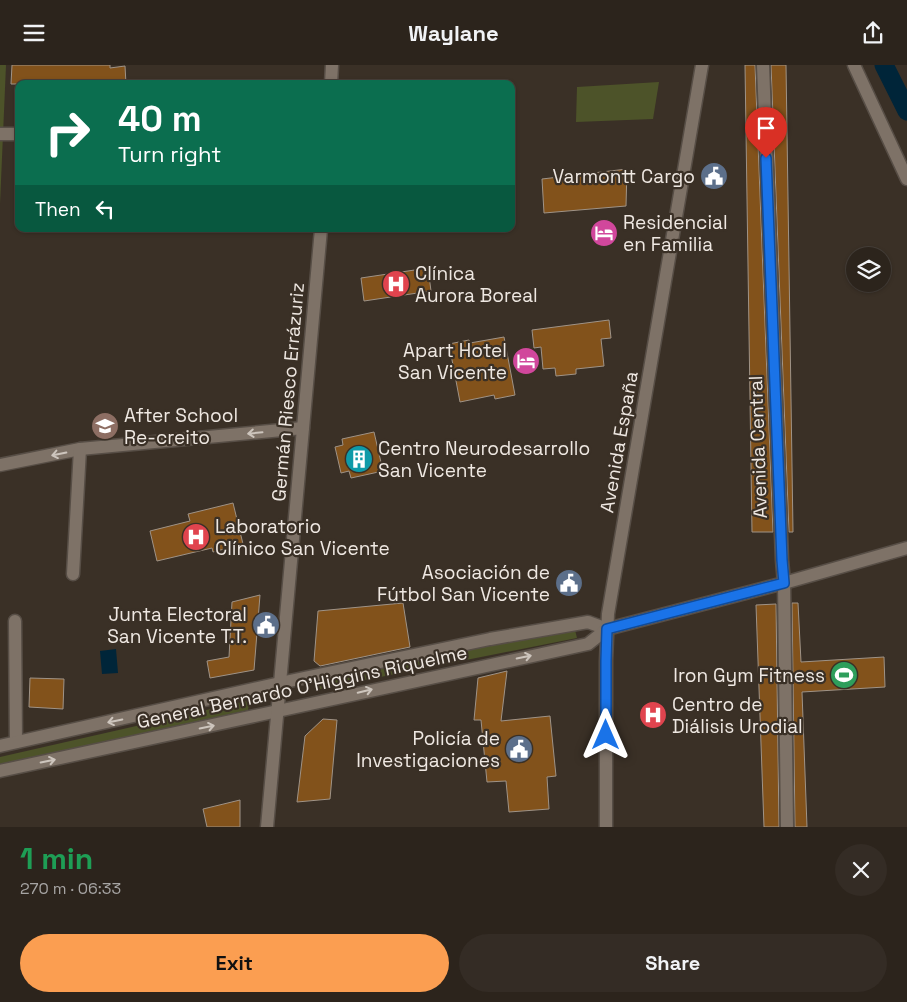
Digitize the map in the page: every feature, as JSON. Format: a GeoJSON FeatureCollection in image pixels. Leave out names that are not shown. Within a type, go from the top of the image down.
{"type":"FeatureCollection","features":[{"type":"Feature","properties":{"kind":"street"},"geometry":{"type":"LineString","coordinates":[[331,80],[332,65]]}},
{"type":"Feature","properties":{"kind":"street","name":"Avenida España"},"geometry":{"type":"LineString","coordinates":[[606,827],[606,661],[608,614],[702,65]]}},
{"type":"Feature","properties":{"kind":"street","name":"Avenida Central"},"geometry":{"type":"LineString","coordinates":[[763,65],[784,583],[787,827]]}},
{"type":"Feature","properties":{"kind":"street"},"geometry":{"type":"LineString","coordinates":[[854,65],[907,179]]}},
{"type":"Feature","properties":{"kind":"street"},"geometry":{"type":"LineString","coordinates":[[0,134],[15,133]]}},
{"type":"Feature","properties":{"kind":"street","name":"Germán Riesco Errázuriz"},"geometry":{"type":"LineString","coordinates":[[267,827],[320,232]]}},
{"type":"Feature","properties":{"kind":"street"},"geometry":{"type":"LineString","coordinates":[[0,465],[80,449],[303,428]]}},
{"type":"Feature","properties":{"kind":"street"},"geometry":{"type":"LineString","coordinates":[[73,573],[80,449]]}},
{"type":"Feature","properties":{"kind":"street","name":"General Bernardo O'Higgins Riquelme"},"geometry":{"type":"LineString","coordinates":[[0,771],[385,686],[588,644],[607,629],[784,583],[907,548]]}},
{"type":"Feature","properties":{"kind":"street"},"geometry":{"type":"LineString","coordinates":[[15,621],[16,742]]}},
{"type":"Feature","properties":{"kind":"street","name":"General Bernardo O'Higgins Riquelme"},"geometry":{"type":"LineString","coordinates":[[0,746],[280,683],[490,639],[588,622],[607,629]]}},
{"type":"Feature","properties":{"kind":"green space"},"geometry":{"type":"Polygon","coordinates":[[[0,65],[6,65],[0,204],[0,65]]]}},
{"type":"Feature","properties":{"kind":"green space"},"geometry":{"type":"Polygon","coordinates":[[[659,82],[653,119],[576,122],[577,87],[659,82]]]}},
{"type":"Feature","properties":{"kind":"green space"},"geometry":{"type":"Polygon","coordinates":[[[575,630],[577,638],[315,690],[314,682],[458,651],[575,630]]]}},
{"type":"Feature","properties":{"kind":"green space"},"geometry":{"type":"Polygon","coordinates":[[[246,701],[249,704],[248,710],[0,767],[0,757],[246,701]]]}},
{"type":"Feature","properties":{"kind":"water"},"geometry":{"type":"Polygon","coordinates":[[[116,649],[118,673],[102,674],[100,651],[116,649]]]}},
{"type":"Feature","properties":{"kind":"building"},"geometry":{"type":"Polygon","coordinates":[[[12,65],[110,65],[110,68],[125,66],[126,80],[15,80],[15,84],[11,84],[12,65]]]}},
{"type":"Feature","properties":{"kind":"building"},"geometry":{"type":"Polygon","coordinates":[[[745,65],[755,65],[773,532],[752,532],[745,65]]]}},
{"type":"Feature","properties":{"kind":"building"},"geometry":{"type":"Polygon","coordinates":[[[771,65],[786,65],[793,532],[789,532],[771,65]]]}},
{"type":"Feature","properties":{"kind":"building"},"geometry":{"type":"Polygon","coordinates":[[[627,169],[626,206],[544,213],[542,179],[627,169]]]}},
{"type":"Feature","properties":{"kind":"building","name":"Clínica Aurora Boreal"},"geometry":{"type":"Polygon","coordinates":[[[428,268],[431,291],[364,301],[361,278],[428,268]]]}},
{"type":"Feature","properties":{"kind":"building"},"geometry":{"type":"Polygon","coordinates":[[[609,320],[611,338],[601,339],[604,366],[576,369],[576,374],[556,376],[555,368],[543,369],[541,347],[534,348],[532,330],[609,320]]]}},
{"type":"Feature","properties":{"kind":"building"},"geometry":{"type":"Polygon","coordinates":[[[504,337],[515,395],[495,399],[494,395],[460,402],[449,344],[469,340],[470,343],[504,337]]]}},
{"type":"Feature","properties":{"kind":"building","name":"Centro Neurodesarrollo San Vicente"},"geometry":{"type":"Polygon","coordinates":[[[374,432],[383,471],[351,478],[349,471],[341,473],[335,447],[343,445],[342,439],[374,432]]]}},
{"type":"Feature","properties":{"kind":"building","name":"Laboratorio Clínico San Vicente"},"geometry":{"type":"Polygon","coordinates":[[[233,503],[243,544],[213,552],[212,548],[157,561],[150,531],[190,521],[188,514],[233,503]]]}},
{"type":"Feature","properties":{"kind":"building"},"geometry":{"type":"Polygon","coordinates":[[[260,595],[254,670],[210,678],[207,661],[229,657],[232,602],[260,595]]]}},
{"type":"Feature","properties":{"kind":"building"},"geometry":{"type":"Polygon","coordinates":[[[403,603],[410,647],[320,666],[314,661],[318,611],[403,603]]]}},
{"type":"Feature","properties":{"kind":"building"},"geometry":{"type":"Polygon","coordinates":[[[792,603],[798,603],[801,662],[884,657],[885,687],[802,692],[807,827],[795,827],[792,603]]]}},
{"type":"Feature","properties":{"kind":"building"},"geometry":{"type":"Polygon","coordinates":[[[776,604],[779,827],[764,827],[756,605],[776,604]]]}},
{"type":"Feature","properties":{"kind":"building","name":"Policía de Investigaciones"},"geometry":{"type":"Polygon","coordinates":[[[507,671],[501,721],[550,716],[556,776],[547,777],[549,809],[509,812],[506,781],[487,782],[481,720],[474,720],[478,678],[507,671]]]}},
{"type":"Feature","properties":{"kind":"building"},"geometry":{"type":"Polygon","coordinates":[[[30,678],[64,679],[63,709],[29,707],[30,678]]]}},
{"type":"Feature","properties":{"kind":"building"},"geometry":{"type":"Polygon","coordinates":[[[323,719],[337,720],[330,799],[297,802],[305,736],[323,719]]]}},
{"type":"Feature","properties":{"kind":"building"},"geometry":{"type":"Polygon","coordinates":[[[240,800],[240,827],[207,827],[203,809],[240,800]]]}},
{"type":"Feature","properties":{"kind":"waterway"},"geometry":{"type":"LineString","coordinates":[[884,65],[907,111]]}},
{"type":"Feature","properties":{"kind":"place","name":"Varmontt Cargo"},"geometry":{"type":"Point","coordinates":[714,176]}},
{"type":"Feature","properties":{"kind":"place","name":"Residencial en Familia"},"geometry":{"type":"Point","coordinates":[604,233]}},
{"type":"Feature","properties":{"kind":"place","name":"Clínica Aurora Boreal"},"geometry":{"type":"Point","coordinates":[396,284]}},
{"type":"Feature","properties":{"kind":"place","name":"Apart Hotel San Vicente"},"geometry":{"type":"Point","coordinates":[526,361]}},
{"type":"Feature","properties":{"kind":"place","name":"After School Re-creito"},"geometry":{"type":"Point","coordinates":[105,426]}},
{"type":"Feature","properties":{"kind":"place","name":"Centro Neurodesarrollo San Vicente"},"geometry":{"type":"Point","coordinates":[359,459]}},
{"type":"Feature","properties":{"kind":"place","name":"Laboratorio Clínico San Vicente"},"geometry":{"type":"Point","coordinates":[196,537]}},
{"type":"Feature","properties":{"kind":"place","name":"Asociación de Fútbol San Vicente"},"geometry":{"type":"Point","coordinates":[569,583]}},
{"type":"Feature","properties":{"kind":"place","name":"Junta Electoral San Vicente T.T."},"geometry":{"type":"Point","coordinates":[266,625]}},
{"type":"Feature","properties":{"kind":"place","name":"Iron Gym Fitness"},"geometry":{"type":"Point","coordinates":[844,675]}},
{"type":"Feature","properties":{"kind":"place","name":"Centro de Diálisis Urodial"},"geometry":{"type":"Point","coordinates":[653,715]}},
{"type":"Feature","properties":{"kind":"place","name":"Policía de Investigaciones"},"geometry":{"type":"Point","coordinates":[519,749]}},
{"type":"Feature","properties":{"kind":"route"},"geometry":{"type":"LineString","coordinates":[[606,735],[607,629],[784,583],[766,158]]}}]}
